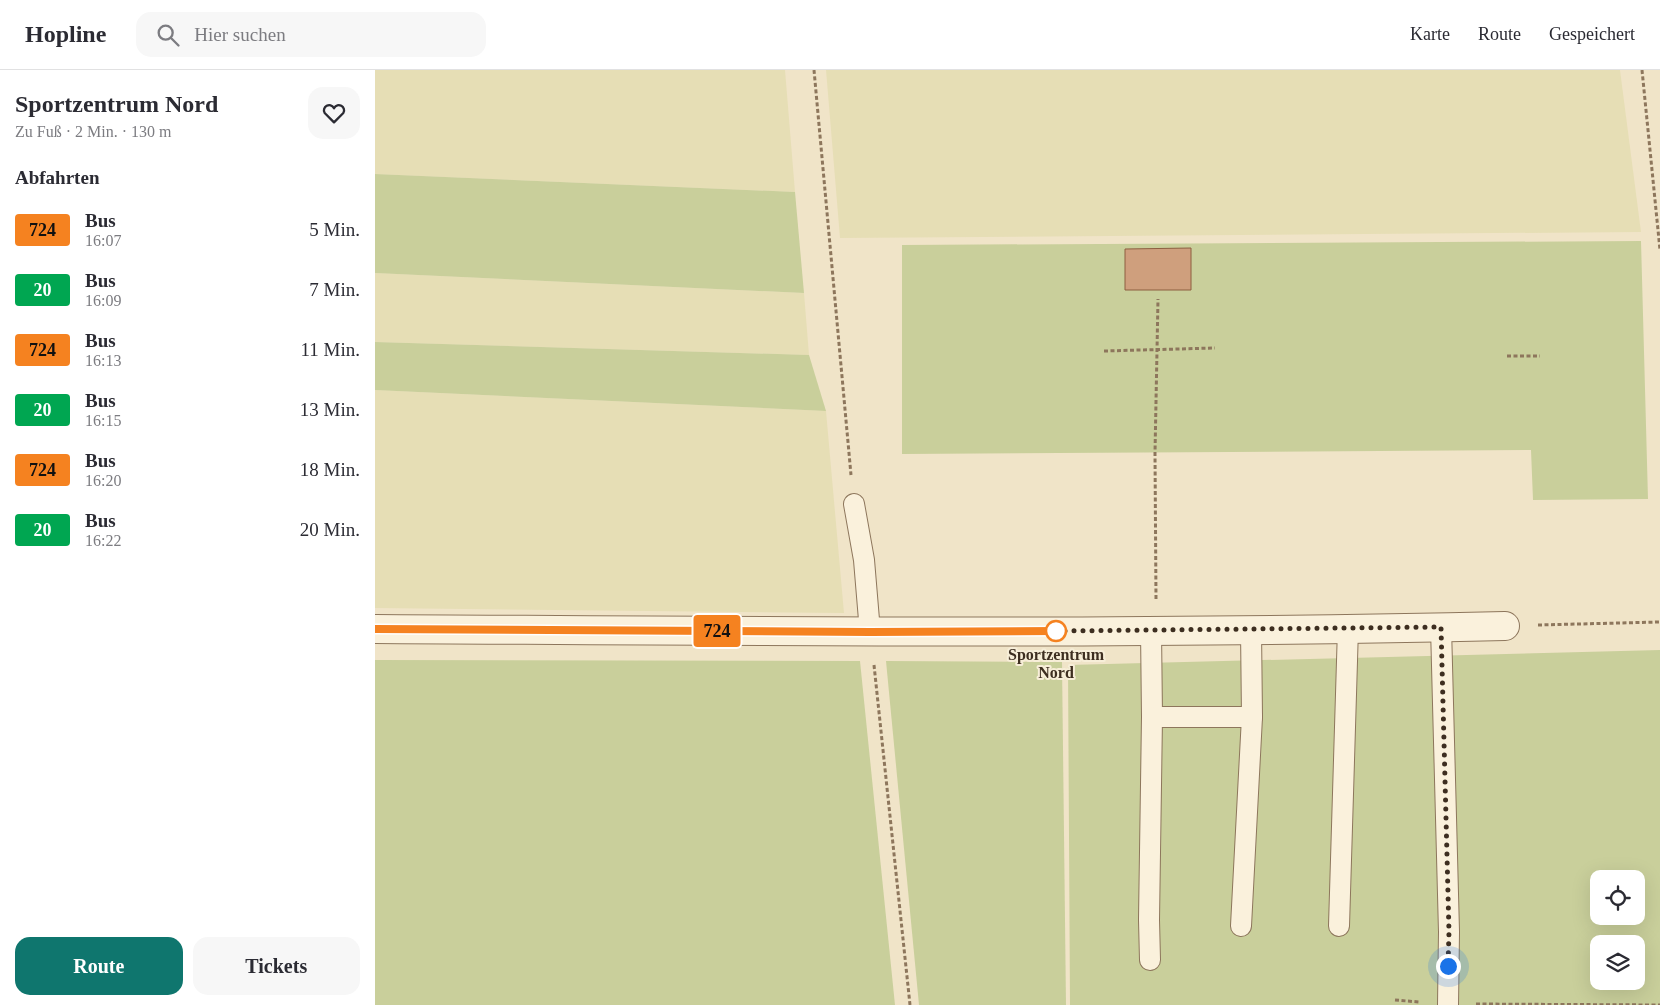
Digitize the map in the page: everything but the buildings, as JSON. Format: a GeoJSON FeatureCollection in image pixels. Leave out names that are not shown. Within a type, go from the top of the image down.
{"type":"FeatureCollection","features":[{"type":"Feature","properties":{"kind":"street"},"geometry":{"type":"LineString","coordinates":[[375,629],[870,632],[1251,630],[1505,626]]}},
{"type":"Feature","properties":{"kind":"lane"},"geometry":{"type":"LineString","coordinates":[[854,504],[864,560],[870,632]]}},
{"type":"Feature","properties":{"kind":"lane"},"geometry":{"type":"LineString","coordinates":[[1441,627],[1449,932],[1448,1005]]}},
{"type":"Feature","properties":{"kind":"lane"},"geometry":{"type":"LineString","coordinates":[[1339,926],[1348,628]]}},
{"type":"Feature","properties":{"kind":"lane"},"geometry":{"type":"LineString","coordinates":[[1150,960],[1154,630]]}},
{"type":"Feature","properties":{"kind":"lane"},"geometry":{"type":"LineString","coordinates":[[1241,926],[1252,717],[1251,630]]}},
{"type":"Feature","properties":{"kind":"lane"},"geometry":{"type":"LineString","coordinates":[[1152,717],[1252,717]]}},
{"type":"Feature","properties":{"kind":"path"},"geometry":{"type":"LineString","coordinates":[[814,70],[854,504]]}},
{"type":"Feature","properties":{"kind":"path"},"geometry":{"type":"LineString","coordinates":[[1642,70],[1660,250]]}},
{"type":"Feature","properties":{"kind":"path"},"geometry":{"type":"LineString","coordinates":[[1154,630],[1157,299]]}},
{"type":"Feature","properties":{"kind":"path"},"geometry":{"type":"LineString","coordinates":[[1103,351],[1215,348]]}},
{"type":"Feature","properties":{"kind":"path"},"geometry":{"type":"LineString","coordinates":[[1507,356],[1539,356]]}},
{"type":"Feature","properties":{"kind":"path"},"geometry":{"type":"LineString","coordinates":[[1505,626],[1660,622]]}},
{"type":"Feature","properties":{"kind":"path"},"geometry":{"type":"LineString","coordinates":[[870,632],[910,1005]]}},
{"type":"Feature","properties":{"kind":"path"},"geometry":{"type":"LineString","coordinates":[[1448,1005],[1660,1005]]}},
{"type":"Feature","properties":{"kind":"shaded area"},"geometry":{"type":"Polygon","coordinates":[[[375,70],[785,70],[795,192],[375,174],[375,70]]]}},
{"type":"Feature","properties":{"kind":"shaded area"},"geometry":{"type":"Polygon","coordinates":[[[826,70],[1620,70],[1641,232],[840,238],[826,70]]]}},
{"type":"Feature","properties":{"kind":"shaded area"},"geometry":{"type":"Polygon","coordinates":[[[375,273],[804,293],[809,355],[375,342],[375,273]]]}},
{"type":"Feature","properties":{"kind":"shaded area"},"geometry":{"type":"Polygon","coordinates":[[[375,390],[826,411],[844,613],[375,608],[375,390]]]}},
{"type":"Feature","properties":{"kind":"green space"},"geometry":{"type":"Polygon","coordinates":[[[375,174],[795,192],[804,293],[375,273],[375,174]]]}},
{"type":"Feature","properties":{"kind":"green space"},"geometry":{"type":"Polygon","coordinates":[[[1641,241],[1648,499],[1533,500],[1531,450],[902,454],[902,245],[1641,241]]]}},
{"type":"Feature","properties":{"kind":"green space"},"geometry":{"type":"Polygon","coordinates":[[[375,342],[809,355],[826,411],[375,390],[375,342]]]}},
{"type":"Feature","properties":{"kind":"green space","name":"Sportzentrum Nord"},"geometry":{"type":"Polygon","coordinates":[[[1660,650],[1660,1005],[1070,1005],[1068,665],[1660,650]]]}},
{"type":"Feature","properties":{"kind":"green space"},"geometry":{"type":"Polygon","coordinates":[[[375,660],[860,661],[895,1005],[375,1005],[375,660]]]}},
{"type":"Feature","properties":{"kind":"green space"},"geometry":{"type":"Polygon","coordinates":[[[886,661],[1062,662],[1066,1005],[919,1005],[886,661]]]}},
{"type":"Feature","properties":{"kind":"bus line","name":"724"},"geometry":{"type":"LineString","coordinates":[[375,629],[870,632],[1058,631]]}},
{"type":"Feature","properties":{"kind":"place","name":"Sportzentrum Nord"},"geometry":{"type":"Point","coordinates":[1056,631]}},
{"type":"Feature","properties":{"kind":"route"},"geometry":{"type":"LineString","coordinates":[[1056,631],[1441,627],[1449,932],[1448,966]]}}]}
